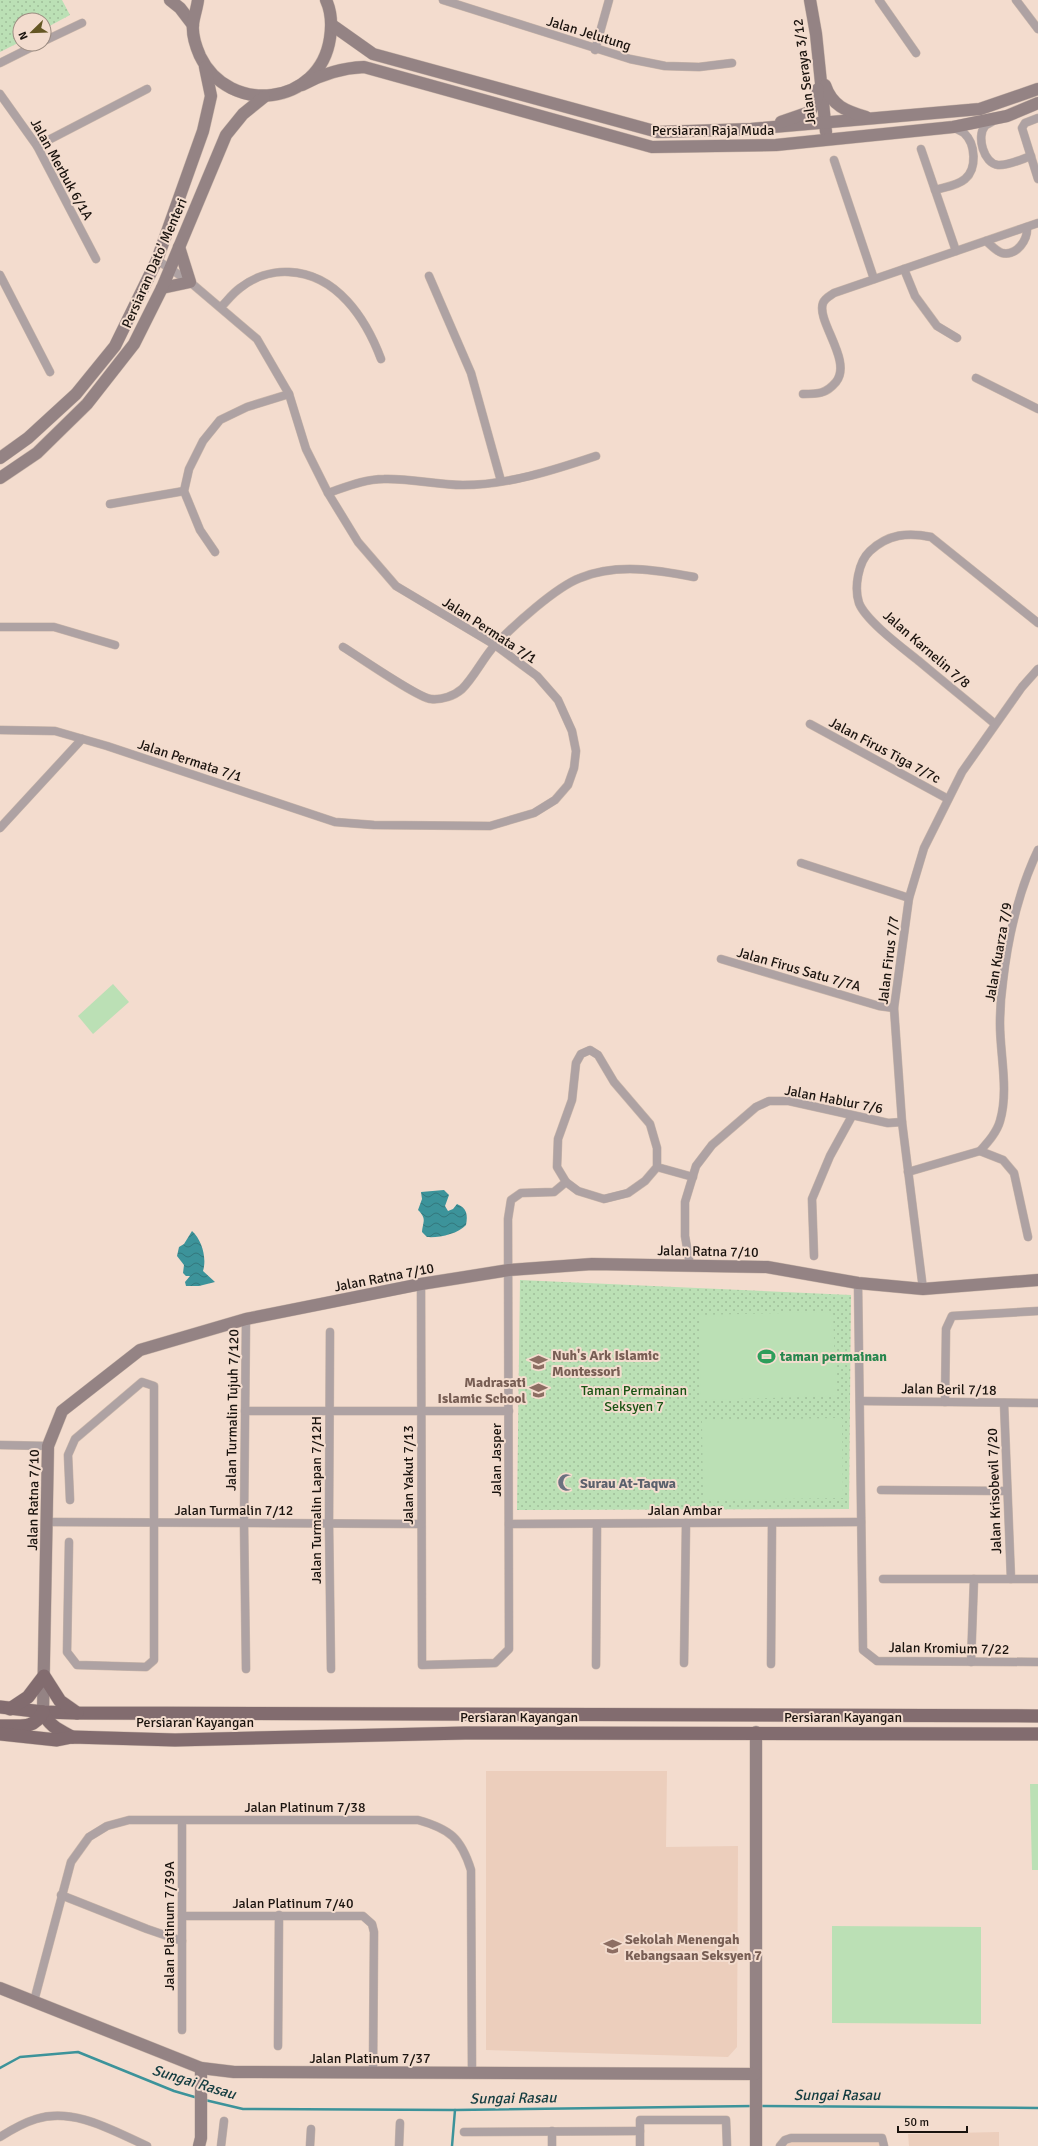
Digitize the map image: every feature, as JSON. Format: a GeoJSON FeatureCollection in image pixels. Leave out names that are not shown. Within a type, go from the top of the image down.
{"type":"FeatureCollection","features":[{"type":"Feature","properties":{"kind":"main road"},"geometry":{"type":"LineString","coordinates":[[170,0],[180,8],[193,25]]}},
{"type":"Feature","properties":{"kind":"main road"},"geometry":{"type":"LineString","coordinates":[[198,0],[193,25],[196,47],[205,66],[221,83],[228,87],[242,94],[264,97]]}},
{"type":"Feature","properties":{"kind":"main road"},"geometry":{"type":"LineString","coordinates":[[302,85],[318,69],[329,48],[332,26],[326,0]]}},
{"type":"Feature","properties":{"kind":"main road","name":"Jalan Seraya 3/12"},"geometry":{"type":"LineString","coordinates":[[810,0],[826,124],[826,140]]}},
{"type":"Feature","properties":{"kind":"main road","name":"Persiaran Raja Muda"},"geometry":{"type":"LineString","coordinates":[[332,26],[373,54],[658,132],[750,130],[980,109],[1038,89]]}},
{"type":"Feature","properties":{"kind":"main road","name":"Persiaran Dato' Menteri"},"geometry":{"type":"LineString","coordinates":[[0,458],[28,438],[76,394],[110,352],[157,260],[203,131],[210,96],[205,66]]}},
{"type":"Feature","properties":{"kind":"main road","name":"Persiaran Raja Muda"},"geometry":{"type":"LineString","coordinates":[[264,97],[284,93],[332,71],[348,67],[364,67],[652,147],[776,146],[953,127],[998,118],[1038,103]]}},
{"type":"Feature","properties":{"kind":"main road"},"geometry":{"type":"LineString","coordinates":[[820,73],[827,93],[833,102],[846,111],[872,119]]}},
{"type":"Feature","properties":{"kind":"main road"},"geometry":{"type":"LineString","coordinates":[[750,130],[803,116],[810,112],[817,98],[820,73]]}},
{"type":"Feature","properties":{"kind":"main road","name":"Persiaran Dato' Menteri"},"geometry":{"type":"LineString","coordinates":[[0,478],[37,453],[87,404],[134,344],[162,288],[226,135],[243,114],[264,97]]}},
{"type":"Feature","properties":{"kind":"main road"},"geometry":{"type":"LineString","coordinates":[[162,288],[190,282],[179,246]]}},
{"type":"Feature","properties":{"kind":"main road","name":"Jalan Ratna 7/10"},"geometry":{"type":"LineString","coordinates":[[43,1712],[48,1446],[62,1411],[140,1350],[246,1319],[421,1284],[509,1270],[592,1264],[767,1267],[858,1283],[923,1289],[1038,1280]]}},
{"type":"Feature","properties":{"kind":"main road"},"geometry":{"type":"LineString","coordinates":[[5,1708],[28,1697],[44,1676],[60,1701],[78,1713]]}},
{"type":"Feature","properties":{"kind":"main road","name":"Persiaran Kayangan"},"geometry":{"type":"LineString","coordinates":[[5,1708],[43,1712],[78,1713],[731,1713],[1038,1716]]}},
{"type":"Feature","properties":{"kind":"main road"},"geometry":{"type":"LineString","coordinates":[[0,1726],[30,1726],[36,1722],[43,1712]]}},
{"type":"Feature","properties":{"kind":"main road"},"geometry":{"type":"LineString","coordinates":[[43,1712],[48,1723],[54,1728],[72,1737]]}},
{"type":"Feature","properties":{"kind":"main road"},"geometry":{"type":"LineString","coordinates":[[756,1732],[756,2146]]}},
{"type":"Feature","properties":{"kind":"main road","name":"Persiaran Kayangan"},"geometry":{"type":"LineString","coordinates":[[0,1734],[57,1740],[72,1737],[176,1740],[465,1733],[756,1732],[1038,1734]]}},
{"type":"Feature","properties":{"kind":"main road","name":"Jalan Platinum 7/37"},"geometry":{"type":"LineString","coordinates":[[0,1988],[201,2068],[234,2072],[755,2074]]}},
{"type":"Feature","properties":{"kind":"main road"},"geometry":{"type":"LineString","coordinates":[[199,2146],[201,2138],[201,2068]]}},
{"type":"Feature","properties":{"kind":"street","name":"Jalan Jelutung"},"geometry":{"type":"LineString","coordinates":[[443,0],[595,50],[630,59],[664,66],[699,67],[732,63]]}},
{"type":"Feature","properties":{"kind":"street"},"geometry":{"type":"LineString","coordinates":[[595,50],[609,0]]}},
{"type":"Feature","properties":{"kind":"street"},"geometry":{"type":"LineString","coordinates":[[879,0],[916,53]]}},
{"type":"Feature","properties":{"kind":"street"},"geometry":{"type":"LineString","coordinates":[[1016,0],[1038,29]]}},
{"type":"Feature","properties":{"kind":"street"},"geometry":{"type":"LineString","coordinates":[[52,37],[82,22]]}},
{"type":"Feature","properties":{"kind":"street"},"geometry":{"type":"LineString","coordinates":[[0,63],[22,52]]}},
{"type":"Feature","properties":{"kind":"street"},"geometry":{"type":"LineString","coordinates":[[38,146],[147,89]]}},
{"type":"Feature","properties":{"kind":"street","name":"Jalan Merbuk 6/1A"},"geometry":{"type":"LineString","coordinates":[[0,94],[38,146],[96,259]]}},
{"type":"Feature","properties":{"kind":"street"},"geometry":{"type":"LineString","coordinates":[[998,118],[985,127],[982,134],[987,159],[992,164],[999,166],[1031,156]]}},
{"type":"Feature","properties":{"kind":"street"},"geometry":{"type":"LineString","coordinates":[[1038,118],[1025,123],[1022,128],[1038,179]]}},
{"type":"Feature","properties":{"kind":"street"},"geometry":{"type":"LineString","coordinates":[[935,190],[956,184],[965,179],[972,170],[974,162],[970,142],[964,133],[953,127]]}},
{"type":"Feature","properties":{"kind":"street"},"geometry":{"type":"LineString","coordinates":[[921,149],[956,251]]}},
{"type":"Feature","properties":{"kind":"street"},"geometry":{"type":"LineString","coordinates":[[834,160],[874,279]]}},
{"type":"Feature","properties":{"kind":"street"},"geometry":{"type":"LineString","coordinates":[[803,394],[823,393],[830,390],[841,373],[840,361],[822,309],[826,298],[874,279],[1038,223]]}},
{"type":"Feature","properties":{"kind":"street"},"geometry":{"type":"LineString","coordinates":[[986,241],[1000,252],[1007,253],[1019,249],[1027,236],[1027,227]]}},
{"type":"Feature","properties":{"kind":"street","name":"Jalan Permata 7/1"},"geometry":{"type":"LineString","coordinates":[[0,730],[55,731],[335,822],[374,825],[490,826],[534,813],[555,800],[568,785],[574,768],[576,751],[572,731],[558,700],[537,676],[495,646],[396,586],[358,542],[328,493],[306,449],[289,394],[256,339],[221,307],[190,282],[170,267],[157,260]]}},
{"type":"Feature","properties":{"kind":"street"},"geometry":{"type":"LineString","coordinates":[[904,269],[915,296],[937,326],[957,338]]}},
{"type":"Feature","properties":{"kind":"street"},"geometry":{"type":"LineString","coordinates":[[221,307],[241,287],[258,278],[277,271],[301,272],[324,281],[342,295],[357,312],[372,337],[381,359]]}},
{"type":"Feature","properties":{"kind":"street"},"geometry":{"type":"LineString","coordinates":[[0,275],[50,372]]}},
{"type":"Feature","properties":{"kind":"street"},"geometry":{"type":"LineString","coordinates":[[429,276],[471,373],[500,481]]}},
{"type":"Feature","properties":{"kind":"street"},"geometry":{"type":"LineString","coordinates":[[976,378],[1038,409]]}},
{"type":"Feature","properties":{"kind":"street"},"geometry":{"type":"LineString","coordinates":[[215,552],[200,530],[184,491],[189,469],[203,441],[220,420],[247,408],[289,394]]}},
{"type":"Feature","properties":{"kind":"street"},"geometry":{"type":"LineString","coordinates":[[328,493],[357,484],[384,479],[464,485],[500,481],[541,474],[596,456]]}},
{"type":"Feature","properties":{"kind":"street"},"geometry":{"type":"LineString","coordinates":[[110,504],[184,491]]}},
{"type":"Feature","properties":{"kind":"street","name":"Jalan Karnelin 7/8"},"geometry":{"type":"LineString","coordinates":[[995,724],[878,627],[860,603],[857,577],[868,553],[883,540],[902,534],[917,534],[931,537],[1038,623]]}},
{"type":"Feature","properties":{"kind":"street"},"geometry":{"type":"LineString","coordinates":[[343,647],[412,690],[430,699],[451,697],[462,689],[495,646],[546,599],[580,578],[617,569],[656,569],[694,576]]}},
{"type":"Feature","properties":{"kind":"street"},"geometry":{"type":"LineString","coordinates":[[0,627],[54,627],[115,645]]}},
{"type":"Feature","properties":{"kind":"street","name":"Jalan Firus 7/7"},"geometry":{"type":"LineString","coordinates":[[923,1289],[902,1122],[894,1008],[909,898],[924,848],[962,772],[1022,686],[1038,669]]}},
{"type":"Feature","properties":{"kind":"street","name":"Jalan Firus Tiga 7/7c"},"geometry":{"type":"LineString","coordinates":[[810,724],[948,799]]}},
{"type":"Feature","properties":{"kind":"street"},"geometry":{"type":"LineString","coordinates":[[0,828],[82,739]]}},
{"type":"Feature","properties":{"kind":"street","name":"Jalan Kuarza 7/9"},"geometry":{"type":"LineString","coordinates":[[980,1151],[992,1137],[1000,1121],[1003,1094],[1000,1023],[1003,981],[1015,918],[1027,873],[1038,850]]}},
{"type":"Feature","properties":{"kind":"street"},"geometry":{"type":"LineString","coordinates":[[801,863],[909,898]]}},
{"type":"Feature","properties":{"kind":"street","name":"Jalan Firus Satu 7/7A"},"geometry":{"type":"LineString","coordinates":[[721,959],[879,1006],[894,1008]]}},
{"type":"Feature","properties":{"kind":"street"},"geometry":{"type":"LineString","coordinates":[[590,1050],[598,1055],[614,1082],[650,1124],[657,1148],[657,1167],[645,1182],[628,1193],[604,1199],[578,1191],[566,1182],[557,1167],[558,1139],[572,1100],[576,1063],[581,1054],[590,1050]]}},
{"type":"Feature","properties":{"kind":"street","name":"Jalan Hablur 7/6"},"geometry":{"type":"LineString","coordinates":[[690,1265],[685,1236],[685,1202],[696,1166],[712,1145],[756,1107],[769,1101],[789,1101],[888,1123],[902,1122]]}},
{"type":"Feature","properties":{"kind":"street"},"geometry":{"type":"LineString","coordinates":[[814,1256],[812,1198],[830,1156],[852,1116]]}},
{"type":"Feature","properties":{"kind":"street"},"geometry":{"type":"LineString","coordinates":[[908,1172],[980,1151],[1003,1160],[1014,1173],[1028,1237]]}},
{"type":"Feature","properties":{"kind":"street"},"geometry":{"type":"LineString","coordinates":[[657,1167],[693,1177]]}},
{"type":"Feature","properties":{"kind":"street","name":"Jalan Jasper"},"geometry":{"type":"LineString","coordinates":[[509,1649],[508,1219],[511,1200],[521,1193],[554,1192],[566,1182]]}},
{"type":"Feature","properties":{"kind":"street"},"geometry":{"type":"LineString","coordinates":[[858,1283],[861,1522]]}},
{"type":"Feature","properties":{"kind":"street","name":"Jalan Yakut 7/13"},"geometry":{"type":"LineString","coordinates":[[421,1284],[422,1665],[495,1663],[509,1649]]}},
{"type":"Feature","properties":{"kind":"street"},"geometry":{"type":"LineString","coordinates":[[945,1402],[946,1329],[952,1316],[1038,1311]]}},
{"type":"Feature","properties":{"kind":"street","name":"Jalan Turmalin Tujuh 7/120"},"geometry":{"type":"LineString","coordinates":[[246,1319],[244,1523],[246,1669]]}},
{"type":"Feature","properties":{"kind":"street","name":"Jalan Turmalin Lapan 7/12H"},"geometry":{"type":"LineString","coordinates":[[330,1332],[329,1523],[331,1668]]}},
{"type":"Feature","properties":{"kind":"street"},"geometry":{"type":"LineString","coordinates":[[69,1542],[67,1652],[78,1665],[146,1667],[154,1660],[154,1386],[142,1382],[75,1439],[68,1455],[70,1500]]}},
{"type":"Feature","properties":{"kind":"street","name":"Jalan Beril 7/18"},"geometry":{"type":"LineString","coordinates":[[860,1401],[1038,1403]]}},
{"type":"Feature","properties":{"kind":"street","name":"Jalan Krisobevil 7/20"},"geometry":{"type":"LineString","coordinates":[[1004,1403],[1011,1579]]}},
{"type":"Feature","properties":{"kind":"street"},"geometry":{"type":"LineString","coordinates":[[245,1412],[509,1411]]}},
{"type":"Feature","properties":{"kind":"street"},"geometry":{"type":"LineString","coordinates":[[0,1445],[48,1446]]}},
{"type":"Feature","properties":{"kind":"street"},"geometry":{"type":"LineString","coordinates":[[881,1490],[1007,1491]]}},
{"type":"Feature","properties":{"kind":"street","name":"Jalan Turmalin 7/12"},"geometry":{"type":"LineString","coordinates":[[47,1522],[421,1524]]}},
{"type":"Feature","properties":{"kind":"street","name":"Jalan Ambar"},"geometry":{"type":"LineString","coordinates":[[509,1524],[861,1522]]}},
{"type":"Feature","properties":{"kind":"street","name":"Jalan Kromium 7/22"},"geometry":{"type":"LineString","coordinates":[[861,1522],[863,1650],[877,1661],[1038,1662]]}},
{"type":"Feature","properties":{"kind":"street"},"geometry":{"type":"LineString","coordinates":[[684,1663],[686,1523]]}},
{"type":"Feature","properties":{"kind":"street"},"geometry":{"type":"LineString","coordinates":[[771,1664],[772,1523]]}},
{"type":"Feature","properties":{"kind":"street"},"geometry":{"type":"LineString","coordinates":[[596,1665],[597,1524]]}},
{"type":"Feature","properties":{"kind":"street"},"geometry":{"type":"LineString","coordinates":[[883,1579],[1038,1579]]}},
{"type":"Feature","properties":{"kind":"street"},"geometry":{"type":"LineString","coordinates":[[971,1662],[974,1579]]}},
{"type":"Feature","properties":{"kind":"street","name":"Jalan Platinum 7/38"},"geometry":{"type":"LineString","coordinates":[[34,2001],[71,1862],[89,1837],[107,1826],[129,1820],[418,1820],[449,1832],[458,1841],[471,1870],[472,2074]]}},
{"type":"Feature","properties":{"kind":"street","name":"Jalan Platinum 7/39A"},"geometry":{"type":"LineString","coordinates":[[182,1821],[182,2030]]}},
{"type":"Feature","properties":{"kind":"street"},"geometry":{"type":"LineString","coordinates":[[62,1895],[182,1941]]}},
{"type":"Feature","properties":{"kind":"street","name":"Jalan Platinum 7/40"},"geometry":{"type":"LineString","coordinates":[[182,1916],[363,1916],[372,1924],[374,1932],[373,2073]]}},
{"type":"Feature","properties":{"kind":"street"},"geometry":{"type":"LineString","coordinates":[[278,2046],[279,1916]]}},
{"type":"Feature","properties":{"kind":"street"},"geometry":{"type":"LineString","coordinates":[[0,2137],[35,2119],[68,2116],[84,2119],[147,2146]]}},
{"type":"Feature","properties":{"kind":"street"},"geometry":{"type":"LineString","coordinates":[[640,2146],[640,2120],[726,2120],[727,2146]]}},
{"type":"Feature","properties":{"kind":"street"},"geometry":{"type":"LineString","coordinates":[[222,2146],[224,2121]]}},
{"type":"Feature","properties":{"kind":"street"},"geometry":{"type":"LineString","coordinates":[[399,2146],[400,2123]]}},
{"type":"Feature","properties":{"kind":"street"},"geometry":{"type":"LineString","coordinates":[[310,2146],[311,2129]]}},
{"type":"Feature","properties":{"kind":"street"},"geometry":{"type":"LineString","coordinates":[[464,2132],[640,2131]]}},
{"type":"Feature","properties":{"kind":"street"},"geometry":{"type":"LineString","coordinates":[[552,2132],[552,2146]]}},
{"type":"Feature","properties":{"kind":"street"},"geometry":{"type":"LineString","coordinates":[[780,2146],[785,2140],[791,2138],[832,2137],[882,2138],[884,2146]]}},
{"type":"Feature","properties":{"kind":"shaded area","name":"Sekolah Menengah Kebangsaan Seksyen 7"},"geometry":{"type":"Polygon","coordinates":[[[486,1771],[667,1771],[666,1847],[738,1846],[737,2047],[728,2057],[486,2050],[486,1771]]]}},
{"type":"Feature","properties":{"kind":"shaded area"},"geometry":{"type":"Polygon","coordinates":[[[999,2132],[999,2146],[909,2146],[908,2134],[999,2132]]]}},
{"type":"Feature","properties":{"kind":"shaded area"},"geometry":{"type":"Polygon","coordinates":[[[793,2141],[880,2142],[880,2146],[785,2146],[793,2141]]]}},
{"type":"Feature","properties":{"kind":"green space"},"geometry":{"type":"Polygon","coordinates":[[[0,0],[62,0],[70,15],[52,25],[52,12],[12,12],[12,46],[0,52],[0,0]]]}},
{"type":"Feature","properties":{"kind":"green space"},"geometry":{"type":"Polygon","coordinates":[[[113,984],[129,1002],[93,1034],[78,1016],[113,984]]]}},
{"type":"Feature","properties":{"kind":"green space","name":"Taman Permainan Seksyen 7"},"geometry":{"type":"Polygon","coordinates":[[[520,1280],[851,1295],[849,1509],[517,1510],[520,1280]]]}},
{"type":"Feature","properties":{"kind":"green space","name":"taman permainan"},"geometry":{"type":"Polygon","coordinates":[[[833,1312],[836,1396],[701,1400],[699,1315],[833,1312]]]}},
{"type":"Feature","properties":{"kind":"green space"},"geometry":{"type":"Polygon","coordinates":[[[842,1418],[843,1498],[703,1500],[702,1420],[842,1418]]]}},
{"type":"Feature","properties":{"kind":"green space"},"geometry":{"type":"Polygon","coordinates":[[[1030,1784],[1038,1784],[1038,1870],[1032,1870],[1030,1784]]]}},
{"type":"Feature","properties":{"kind":"green space"},"geometry":{"type":"Polygon","coordinates":[[[832,1926],[981,1927],[981,2024],[832,2023],[832,1926]]]}},
{"type":"Feature","properties":{"kind":"water"},"geometry":{"type":"Polygon","coordinates":[[[444,1190],[449,1195],[445,1206],[448,1211],[453,1209],[457,1204],[463,1208],[467,1215],[466,1225],[458,1231],[448,1235],[427,1237],[422,1232],[424,1223],[423,1216],[418,1210],[422,1199],[421,1192],[444,1190]]]}},
{"type":"Feature","properties":{"kind":"water"},"geometry":{"type":"Polygon","coordinates":[[[192,1231],[196,1235],[203,1250],[203,1271],[215,1282],[199,1286],[186,1286],[185,1282],[190,1276],[186,1276],[183,1273],[184,1265],[177,1256],[179,1247],[184,1244],[192,1231]]]}},
{"type":"Feature","properties":{"kind":"waterway","name":"Sungai Rasau"},"geometry":{"type":"LineString","coordinates":[[0,2068],[20,2057],[78,2052],[174,2091],[198,2098]]}},
{"type":"Feature","properties":{"kind":"waterway","name":"Sungai Rasau"},"geometry":{"type":"LineString","coordinates":[[205,2100],[243,2109],[455,2110],[753,2106]]}},
{"type":"Feature","properties":{"kind":"waterway","name":"Sungai Rasau"},"geometry":{"type":"LineString","coordinates":[[760,2106],[1038,2108]]}},
{"type":"Feature","properties":{"kind":"waterway"},"geometry":{"type":"LineString","coordinates":[[452,2146],[455,2110]]}},
{"type":"Feature","properties":{"kind":"place","name":"taman permainan"},"geometry":{"type":"Point","coordinates":[767,1356]}},
{"type":"Feature","properties":{"kind":"place","name":"Nuh's Ark Islamic Montessori"},"geometry":{"type":"Point","coordinates":[539,1363]}},
{"type":"Feature","properties":{"kind":"place","name":"Madrasati Islamic School"},"geometry":{"type":"Point","coordinates":[539,1390]}},
{"type":"Feature","properties":{"kind":"place","name":"Surau At-Taqwa"},"geometry":{"type":"Point","coordinates":[567,1483]}},
{"type":"Feature","properties":{"kind":"place","name":"Sekolah Menengah Kebangsaan Seksyen 7"},"geometry":{"type":"Point","coordinates":[612,1947]}}]}
